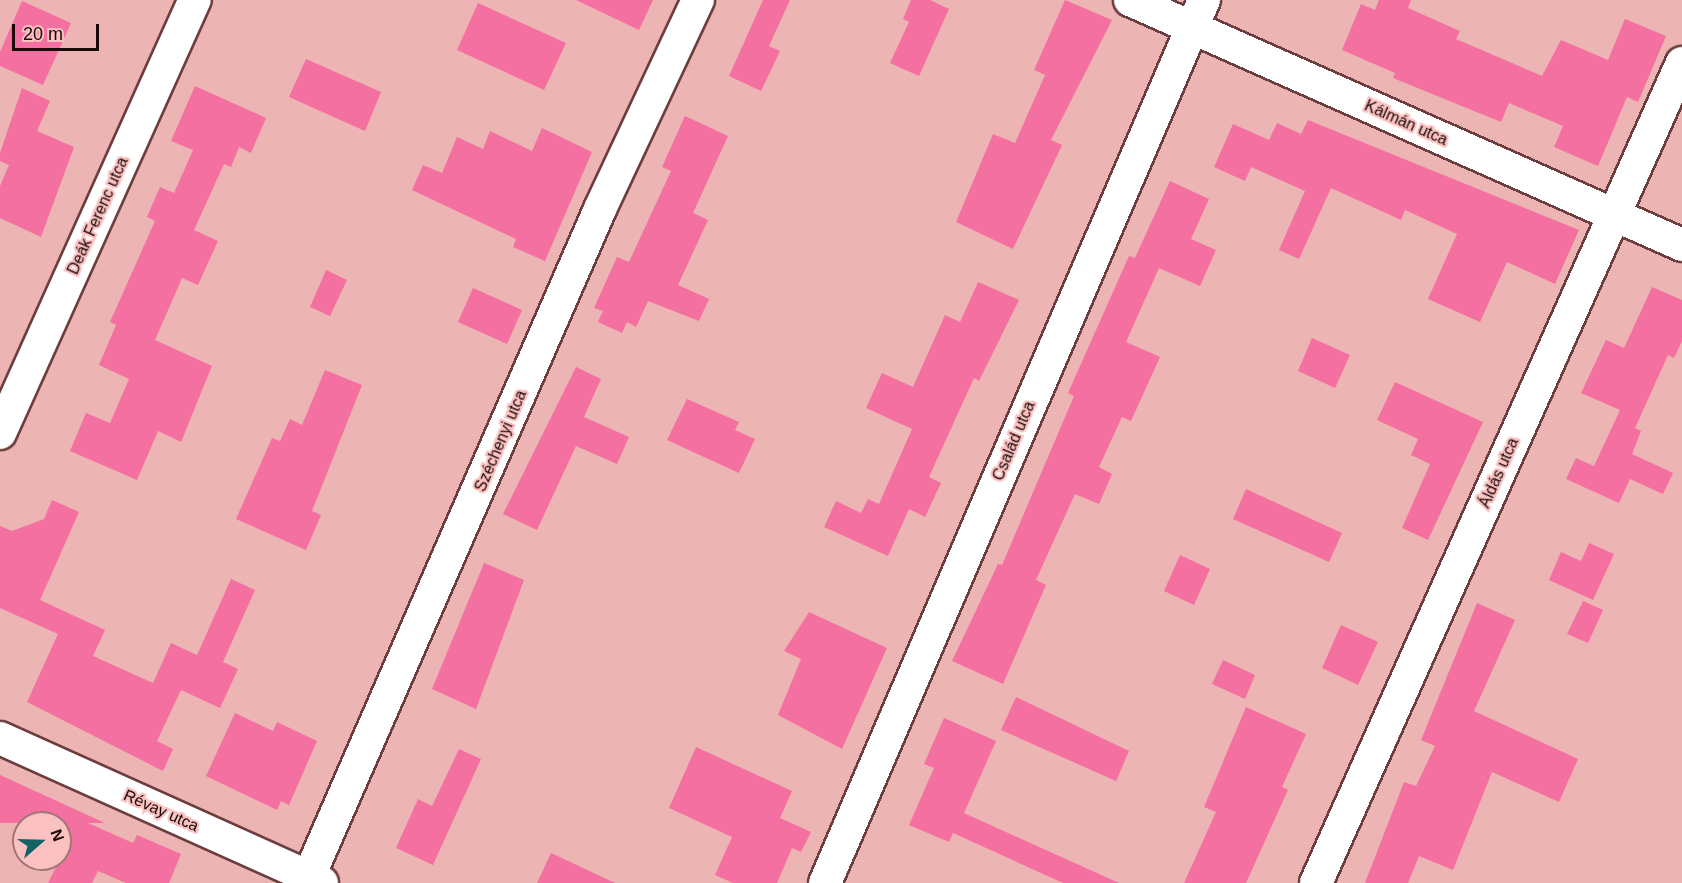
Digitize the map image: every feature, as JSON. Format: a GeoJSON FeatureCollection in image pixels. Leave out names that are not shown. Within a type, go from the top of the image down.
{"type":"FeatureCollection","features":[{"type":"Feature","properties":{"kind":"street","name":"Deák Ferenc utca"},"geometry":{"type":"LineString","coordinates":[[0,433],[195,0]]}},
{"type":"Feature","properties":{"kind":"street","name":"Széchenyi utca"},"geometry":{"type":"LineString","coordinates":[[312,881],[600,209],[698,0]]}},
{"type":"Feature","properties":{"kind":"street","name":"Kálmán utca"},"geometry":{"type":"LineString","coordinates":[[1130,0],[1198,13],[1613,216],[1682,245]]}},
{"type":"Feature","properties":{"kind":"street","name":"Család utca"},"geometry":{"type":"LineString","coordinates":[[825,883],[1198,13]]}},
{"type":"Feature","properties":{"kind":"street","name":"Áldás utca"},"geometry":{"type":"LineString","coordinates":[[1316,883],[1682,63]]}},
{"type":"Feature","properties":{"kind":"street","name":"Révay utca"},"geometry":{"type":"LineString","coordinates":[[0,738],[312,881]]}},
{"type":"Feature","properties":{"kind":"building"},"geometry":{"type":"Polygon","coordinates":[[[576,0],[653,0],[639,30],[576,0]]]}},
{"type":"Feature","properties":{"kind":"building"},"geometry":{"type":"Polygon","coordinates":[[[763,0],[790,0],[769,46],[780,51],[761,91],[729,76],[763,0]]]}},
{"type":"Feature","properties":{"kind":"building"},"geometry":{"type":"Polygon","coordinates":[[[911,0],[930,0],[949,9],[919,76],[890,63],[909,22],[903,19],[911,0]]]}},
{"type":"Feature","properties":{"kind":"building"},"geometry":{"type":"Polygon","coordinates":[[[1065,0],[1112,20],[1051,140],[1062,145],[1013,249],[956,222],[993,134],[1015,143],[1045,75],[1034,70],[1065,0]]]}},
{"type":"Feature","properties":{"kind":"building"},"geometry":{"type":"Polygon","coordinates":[[[1379,0],[1411,0],[1408,8],[1460,31],[1456,39],[1542,76],[1561,40],[1608,60],[1625,19],[1666,36],[1638,102],[1627,97],[1598,166],[1554,147],[1563,126],[1509,103],[1501,122],[1393,78],[1395,73],[1342,50],[1361,4],[1375,10],[1379,0]]]}},
{"type":"Feature","properties":{"kind":"building"},"geometry":{"type":"Polygon","coordinates":[[[22,1],[71,23],[43,85],[0,66],[0,52],[22,1]]]}},
{"type":"Feature","properties":{"kind":"building"},"geometry":{"type":"Polygon","coordinates":[[[478,3],[566,43],[544,90],[457,50],[478,3]]]}},
{"type":"Feature","properties":{"kind":"building"},"geometry":{"type":"Polygon","coordinates":[[[306,59],[381,92],[365,131],[289,97],[306,59]]]}},
{"type":"Feature","properties":{"kind":"building"},"geometry":{"type":"Polygon","coordinates":[[[195,86],[266,118],[251,153],[239,147],[231,167],[224,164],[194,230],[218,241],[198,285],[182,278],[155,340],[212,366],[181,442],[158,431],[137,480],[70,451],[86,413],[110,423],[129,379],[99,365],[116,325],[110,322],[155,221],[147,217],[160,187],[174,193],[193,150],[171,141],[195,86]]]}},
{"type":"Feature","properties":{"kind":"building"},"geometry":{"type":"Polygon","coordinates":[[[22,88],[50,101],[37,131],[74,147],[41,237],[0,218],[0,186],[9,165],[0,161],[0,153],[22,88]]]}},
{"type":"Feature","properties":{"kind":"building"},"geometry":{"type":"Polygon","coordinates":[[[685,116],[728,136],[693,213],[708,220],[678,285],[709,299],[699,321],[648,301],[636,327],[627,322],[622,333],[598,322],[603,311],[594,308],[617,257],[629,262],[671,171],[662,167],[685,116]]]}},
{"type":"Feature","properties":{"kind":"building"},"geometry":{"type":"Polygon","coordinates":[[[1308,120],[1579,230],[1555,284],[1507,262],[1480,322],[1428,299],[1457,234],[1405,210],[1401,220],[1331,188],[1299,259],[1279,250],[1305,191],[1251,167],[1245,181],[1214,167],[1233,124],[1269,140],[1277,123],[1301,134],[1308,120]]]}},
{"type":"Feature","properties":{"kind":"building"},"geometry":{"type":"Polygon","coordinates":[[[542,128],[592,152],[545,261],[513,247],[516,239],[412,190],[423,165],[442,173],[457,137],[483,149],[490,131],[532,151],[542,128]]]}},
{"type":"Feature","properties":{"kind":"building"},"geometry":{"type":"Polygon","coordinates":[[[1170,181],[1209,199],[1191,239],[1216,250],[1200,286],[1159,268],[1126,342],[1160,357],[1131,421],[1122,417],[1099,467],[1112,474],[1099,504],[1075,494],[1036,580],[1046,585],[1003,684],[952,661],[998,564],[1002,565],[1074,396],[1068,393],[1129,256],[1135,258],[1170,181]]]}},
{"type":"Feature","properties":{"kind":"building"},"geometry":{"type":"Polygon","coordinates":[[[326,270],[347,280],[330,316],[310,307],[326,270]]]}},
{"type":"Feature","properties":{"kind":"building"},"geometry":{"type":"Polygon","coordinates":[[[978,282],[1019,300],[979,381],[974,378],[929,477],[941,483],[925,517],[909,509],[888,556],[824,527],[836,501],[861,513],[868,499],[879,504],[912,429],[866,408],[882,373],[913,387],[945,315],[960,322],[978,282]]]}},
{"type":"Feature","properties":{"kind":"building"},"geometry":{"type":"Polygon","coordinates":[[[1652,287],[1682,300],[1682,341],[1674,358],[1668,355],[1635,428],[1641,431],[1632,454],[1673,473],[1663,494],[1630,479],[1619,503],[1566,479],[1576,458],[1594,466],[1620,410],[1581,393],[1606,340],[1624,348],[1652,287]]]}},
{"type":"Feature","properties":{"kind":"building"},"geometry":{"type":"Polygon","coordinates":[[[473,288],[522,310],[507,344],[458,322],[473,288]]]}},
{"type":"Feature","properties":{"kind":"building"},"geometry":{"type":"Polygon","coordinates":[[[1312,338],[1350,355],[1335,388],[1298,371],[1312,338]]]}},
{"type":"Feature","properties":{"kind":"building"},"geometry":{"type":"Polygon","coordinates":[[[576,367],[601,379],[584,417],[629,437],[617,464],[576,446],[537,530],[503,514],[576,367]]]}},
{"type":"Feature","properties":{"kind":"building"},"geometry":{"type":"Polygon","coordinates":[[[325,370],[362,385],[312,511],[321,515],[306,550],[236,519],[272,438],[280,441],[290,419],[302,425],[325,370]]]}},
{"type":"Feature","properties":{"kind":"building"},"geometry":{"type":"Polygon","coordinates":[[[1395,382],[1483,422],[1428,540],[1402,528],[1430,464],[1411,455],[1418,439],[1377,420],[1395,382]]]}},
{"type":"Feature","properties":{"kind":"building"},"geometry":{"type":"Polygon","coordinates":[[[687,399],[739,422],[735,430],[755,439],[739,473],[667,440],[687,399]]]}},
{"type":"Feature","properties":{"kind":"building"},"geometry":{"type":"Polygon","coordinates":[[[1246,489],[1342,533],[1329,562],[1233,519],[1246,489]]]}},
{"type":"Feature","properties":{"kind":"building"},"geometry":{"type":"Polygon","coordinates":[[[52,500],[79,512],[40,600],[105,630],[93,656],[153,683],[171,643],[197,655],[231,579],[255,590],[223,662],[238,669],[220,708],[181,690],[157,741],[173,749],[163,771],[27,702],[58,634],[0,608],[0,526],[12,531],[44,519],[52,500]]]}},
{"type":"Feature","properties":{"kind":"building"},"geometry":{"type":"Polygon","coordinates":[[[1589,543],[1614,554],[1593,600],[1549,580],[1561,552],[1581,561],[1589,543]]]}},
{"type":"Feature","properties":{"kind":"building"},"geometry":{"type":"Polygon","coordinates":[[[1180,555],[1210,569],[1194,605],[1164,591],[1180,555]]]}},
{"type":"Feature","properties":{"kind":"building"},"geometry":{"type":"Polygon","coordinates":[[[484,563],[524,580],[476,709],[432,689],[484,563]]]}},
{"type":"Feature","properties":{"kind":"building"},"geometry":{"type":"Polygon","coordinates":[[[1583,601],[1603,610],[1588,643],[1567,634],[1583,601]]]}},
{"type":"Feature","properties":{"kind":"building"},"geometry":{"type":"Polygon","coordinates":[[[1477,603],[1515,620],[1474,711],[1578,759],[1559,802],[1492,772],[1453,870],[1419,856],[1408,883],[1365,883],[1404,782],[1416,786],[1435,746],[1421,740],[1477,603]]]}},
{"type":"Feature","properties":{"kind":"building"},"geometry":{"type":"Polygon","coordinates":[[[809,612],[887,648],[842,749],[778,715],[801,659],[784,651],[809,612]]]}},
{"type":"Feature","properties":{"kind":"building"},"geometry":{"type":"Polygon","coordinates":[[[1341,625],[1378,642],[1358,685],[1322,668],[1341,625]]]}},
{"type":"Feature","properties":{"kind":"building"},"geometry":{"type":"Polygon","coordinates":[[[1223,660],[1255,675],[1245,699],[1212,684],[1223,660]]]}},
{"type":"Feature","properties":{"kind":"building"},"geometry":{"type":"Polygon","coordinates":[[[1016,697],[1129,751],[1116,781],[1001,730],[1016,697]]]}},
{"type":"Feature","properties":{"kind":"building"},"geometry":{"type":"Polygon","coordinates":[[[1246,707],[1306,734],[1282,787],[1288,790],[1246,883],[1184,883],[1216,812],[1204,807],[1246,707]]]}},
{"type":"Feature","properties":{"kind":"building"},"geometry":{"type":"Polygon","coordinates":[[[235,713],[273,731],[277,722],[317,741],[289,805],[281,801],[277,810],[206,776],[235,713]]]}},
{"type":"Feature","properties":{"kind":"building"},"geometry":{"type":"Polygon","coordinates":[[[944,718],[996,741],[964,813],[1119,883],[1063,883],[953,833],[949,842],[909,825],[934,768],[924,764],[944,718]]]}},
{"type":"Feature","properties":{"kind":"building"},"geometry":{"type":"Polygon","coordinates":[[[696,747],[792,791],[780,818],[811,832],[801,852],[792,848],[777,883],[733,883],[715,875],[732,837],[669,808],[696,747]]]}},
{"type":"Feature","properties":{"kind":"building"},"geometry":{"type":"Polygon","coordinates":[[[459,749],[481,759],[433,865],[396,848],[418,799],[432,806],[459,749]]]}},
{"type":"Feature","properties":{"kind":"building"},"geometry":{"type":"Polygon","coordinates":[[[0,775],[105,823],[88,823],[133,843],[137,835],[181,854],[169,883],[126,883],[98,871],[92,883],[48,883],[54,871],[72,871],[72,811],[12,811],[12,823],[0,823],[0,775]]]}},
{"type":"Feature","properties":{"kind":"building"},"geometry":{"type":"Polygon","coordinates":[[[551,853],[615,883],[537,883],[551,853]]]}}]}
